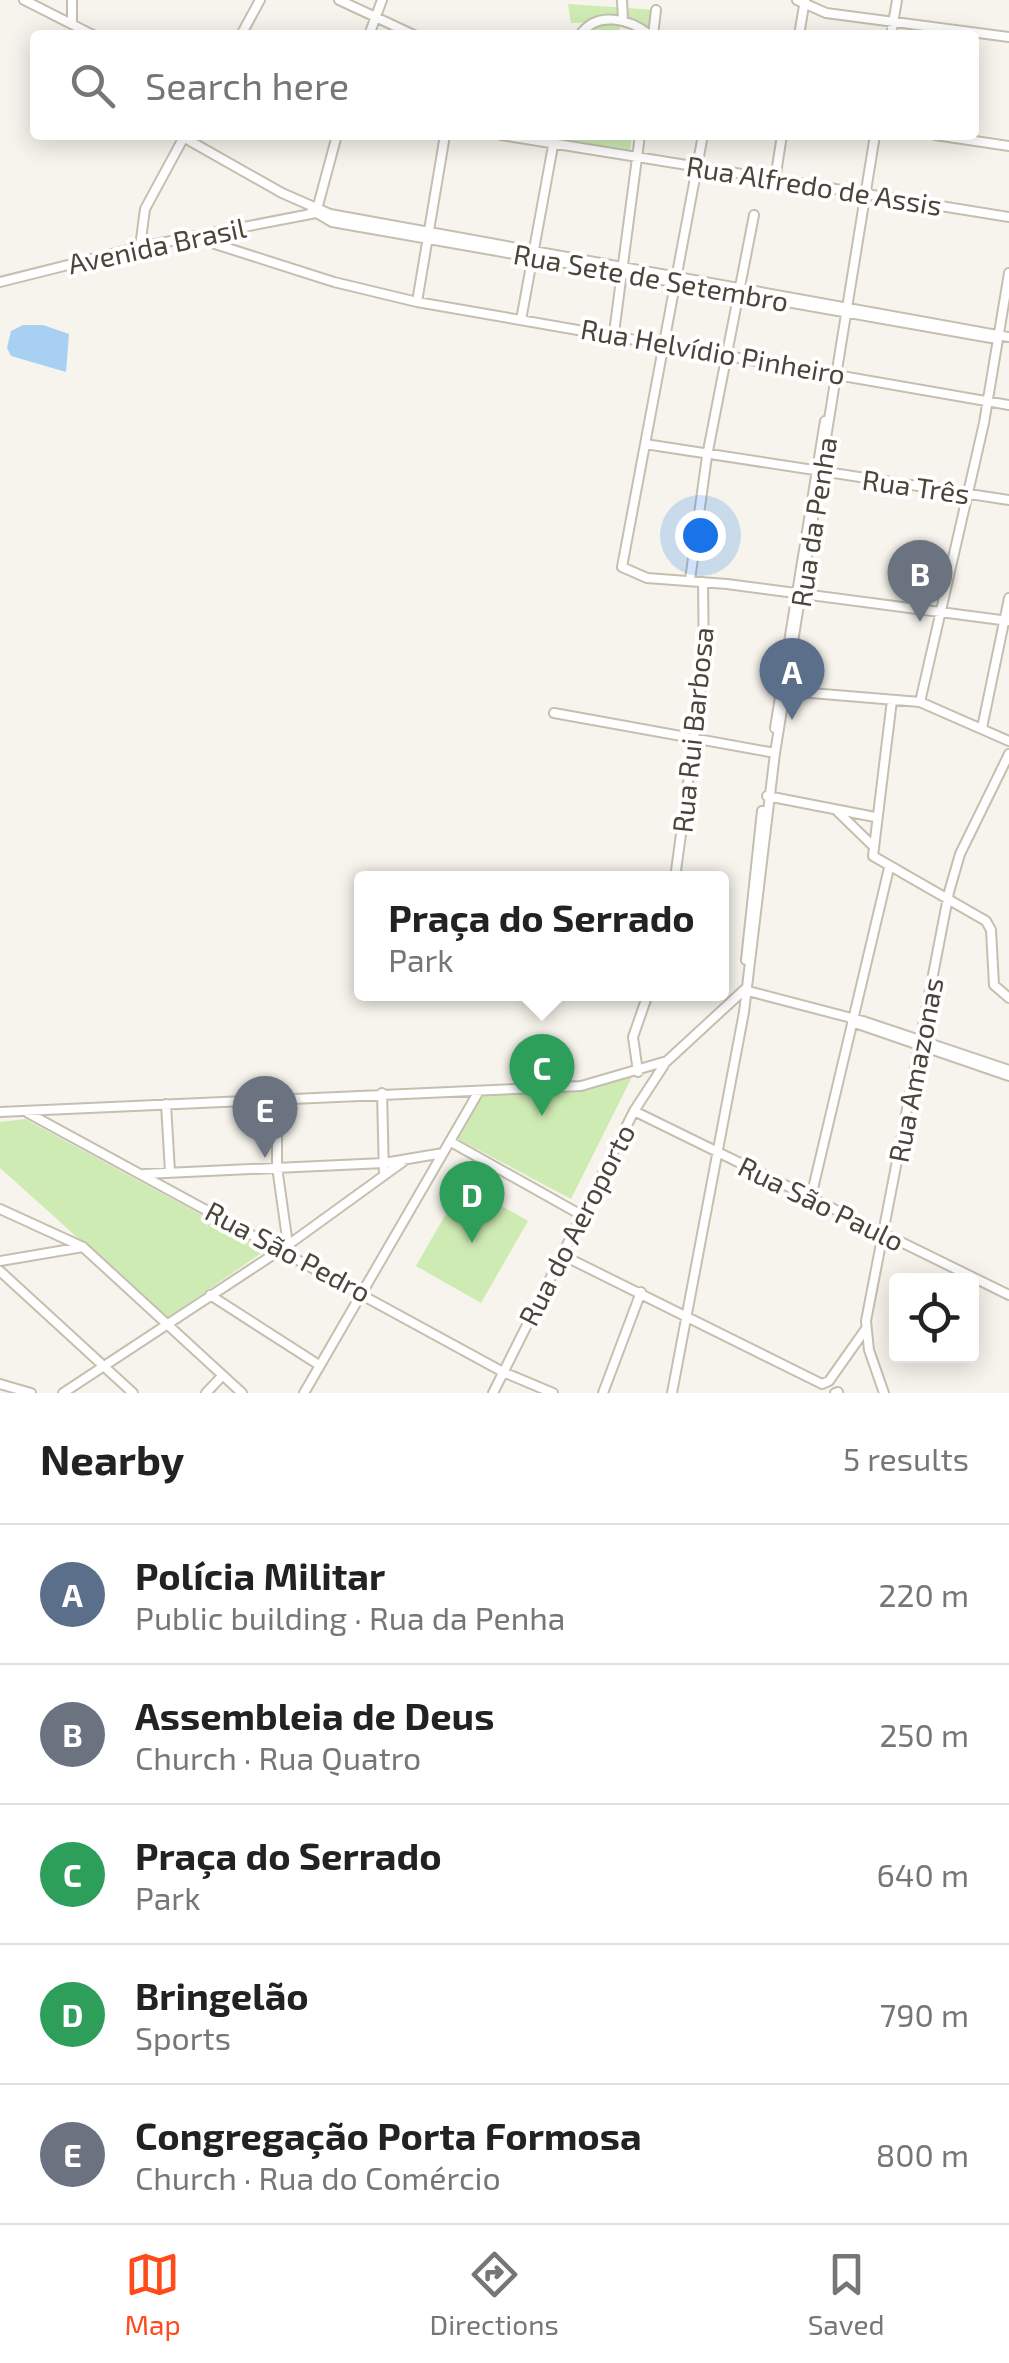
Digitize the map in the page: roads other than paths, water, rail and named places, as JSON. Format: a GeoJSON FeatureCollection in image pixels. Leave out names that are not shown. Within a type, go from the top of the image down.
{"type":"FeatureCollection","features":[{"type":"Feature","properties":{"kind":"street"},"geometry":{"type":"LineString","coordinates":[[24,0],[84,30]]}},
{"type":"Feature","properties":{"kind":"street"},"geometry":{"type":"LineString","coordinates":[[72,0],[72,23]]}},
{"type":"Feature","properties":{"kind":"street"},"geometry":{"type":"LineString","coordinates":[[244,30],[260,0]]}},
{"type":"Feature","properties":{"kind":"street"},"geometry":{"type":"LineString","coordinates":[[339,0],[401,30]]}},
{"type":"Feature","properties":{"kind":"street"},"geometry":{"type":"LineString","coordinates":[[371,30],[382,0]]}},
{"type":"Feature","properties":{"kind":"street"},"geometry":{"type":"LineString","coordinates":[[622,0],[623,20]]}},
{"type":"Feature","properties":{"kind":"street"},"geometry":{"type":"LineString","coordinates":[[892,30],[897,0]]}},
{"type":"Feature","properties":{"kind":"street"},"geometry":{"type":"LineString","coordinates":[[799,30],[802,2],[893,24],[947,30]]}},
{"type":"Feature","properties":{"kind":"street"},"geometry":{"type":"LineString","coordinates":[[652,30],[656,10]]}},
{"type":"Feature","properties":{"kind":"street"},"geometry":{"type":"LineString","coordinates":[[586,30],[596,22],[623,20],[642,30]]}},
{"type":"Feature","properties":{"kind":"street"},"geometry":{"type":"LineString","coordinates":[[979,34],[1009,37]]}},
{"type":"Feature","properties":{"kind":"street"},"geometry":{"type":"LineString","coordinates":[[140,247],[145,209],[182,140]]}},
{"type":"Feature","properties":{"kind":"street","name":"Rua Sete de Setembro"},"geometry":{"type":"LineString","coordinates":[[191,140],[314,210],[624,271],[1004,337]]}},
{"type":"Feature","properties":{"kind":"street"},"geometry":{"type":"LineString","coordinates":[[314,210],[335,140]]}},
{"type":"Feature","properties":{"kind":"street"},"geometry":{"type":"LineString","coordinates":[[417,302],[444,140]]}},
{"type":"Feature","properties":{"kind":"street"},"geometry":{"type":"LineString","coordinates":[[521,320],[554,140]]}},
{"type":"Feature","properties":{"kind":"street","name":"Rua Alfredo de Assis"},"geometry":{"type":"LineString","coordinates":[[559,140],[697,168],[1009,217]]}},
{"type":"Feature","properties":{"kind":"street"},"geometry":{"type":"LineString","coordinates":[[614,333],[639,140]]}},
{"type":"Feature","properties":{"kind":"street"},"geometry":{"type":"LineString","coordinates":[[702,140],[621,564],[638,577],[690,580],[1007,620]]}},
{"type":"Feature","properties":{"kind":"street"},"geometry":{"type":"LineString","coordinates":[[774,180],[781,140]]}},
{"type":"Feature","properties":{"kind":"street","name":"Rua da Penha"},"geometry":{"type":"LineString","coordinates":[[672,1393],[742,1024],[773,753],[874,140]]}},
{"type":"Feature","properties":{"kind":"street"},"geometry":{"type":"LineString","coordinates":[[968,140],[1009,146]]}},
{"type":"Feature","properties":{"kind":"street","name":"Avenida Brasil"},"geometry":{"type":"LineString","coordinates":[[0,282],[314,210]]}},
{"type":"Feature","properties":{"kind":"street"},"geometry":{"type":"LineString","coordinates":[[690,580],[707,456],[754,215]]}},
{"type":"Feature","properties":{"kind":"street","name":"Rua Helvídio Pinheiro"},"geometry":{"type":"LineString","coordinates":[[193,237],[334,282],[417,302],[614,333],[1009,405]]}},
{"type":"Feature","properties":{"kind":"street"},"geometry":{"type":"LineString","coordinates":[[920,702],[1004,337],[1009,273]]}},
{"type":"Feature","properties":{"kind":"street","name":"Rua Três"},"geometry":{"type":"LineString","coordinates":[[645,444],[1009,500]]}},
{"type":"Feature","properties":{"kind":"street","name":"Rua Rui Barbosa"},"geometry":{"type":"LineString","coordinates":[[676,871],[704,666],[704,582]]}},
{"type":"Feature","properties":{"kind":"street"},"geometry":{"type":"LineString","coordinates":[[982,728],[1009,598]]}},
{"type":"Feature","properties":{"kind":"street"},"geometry":{"type":"LineString","coordinates":[[784,691],[920,702],[1009,740]]}},
{"type":"Feature","properties":{"kind":"street"},"geometry":{"type":"LineString","coordinates":[[892,700],[873,856],[986,921],[991,930],[994,985],[1009,998]]}},
{"type":"Feature","properties":{"kind":"street"},"geometry":{"type":"LineString","coordinates":[[554,713],[773,753]]}},
{"type":"Feature","properties":{"kind":"street","name":"Rua Amazonas"},"geometry":{"type":"LineString","coordinates":[[884,1393],[865,1329],[947,900],[954,869],[1009,754]]}},
{"type":"Feature","properties":{"kind":"street"},"geometry":{"type":"LineString","coordinates":[[767,796],[875,817]]}},
{"type":"Feature","properties":{"kind":"street"},"geometry":{"type":"LineString","coordinates":[[833,807],[872,845]]}},
{"type":"Feature","properties":{"kind":"street"},"geometry":{"type":"LineString","coordinates":[[811,1196],[889,868]]}},
{"type":"Feature","properties":{"kind":"street"},"geometry":{"type":"LineString","coordinates":[[0,1112],[581,1086],[668,1062],[744,990],[1009,1073]]}},
{"type":"Feature","properties":{"kind":"street"},"geometry":{"type":"LineString","coordinates":[[638,1072],[633,1037],[646,1001]]}},
{"type":"Feature","properties":{"kind":"street"},"geometry":{"type":"LineString","coordinates":[[724,1013],[742,1024]]}},
{"type":"Feature","properties":{"kind":"street","name":"Rua do Aeroporto"},"geometry":{"type":"LineString","coordinates":[[492,1393],[634,1112],[668,1062]]}},
{"type":"Feature","properties":{"kind":"street"},"geometry":{"type":"LineString","coordinates":[[304,1393],[480,1091]]}},
{"type":"Feature","properties":{"kind":"street"},"geometry":{"type":"LineString","coordinates":[[382,1093],[384,1175]]}},
{"type":"Feature","properties":{"kind":"street"},"geometry":{"type":"LineString","coordinates":[[276,1099],[277,1167],[285,1246]]}},
{"type":"Feature","properties":{"kind":"street"},"geometry":{"type":"LineString","coordinates":[[166,1104],[166,1187]]}},
{"type":"Feature","properties":{"kind":"street","name":"Rua São Pedro"},"geometry":{"type":"LineString","coordinates":[[24,1111],[285,1246],[503,1372],[553,1393]]}},
{"type":"Feature","properties":{"kind":"street","name":"Rua São Paulo"},"geometry":{"type":"LineString","coordinates":[[634,1112],[1009,1295]]}},
{"type":"Feature","properties":{"kind":"street"},"geometry":{"type":"LineString","coordinates":[[451,1142],[583,1216]]}},
{"type":"Feature","properties":{"kind":"street"},"geometry":{"type":"LineString","coordinates":[[141,1174],[404,1161],[444,1153]]}},
{"type":"Feature","properties":{"kind":"street"},"geometry":{"type":"LineString","coordinates":[[63,1393],[285,1246],[404,1161]]}},
{"type":"Feature","properties":{"kind":"street"},"geometry":{"type":"LineString","coordinates":[[0,1209],[82,1247],[242,1393]]}},
{"type":"Feature","properties":{"kind":"street"},"geometry":{"type":"LineString","coordinates":[[0,1260],[82,1247]]}},
{"type":"Feature","properties":{"kind":"street"},"geometry":{"type":"LineString","coordinates":[[562,1254],[822,1384],[829,1381],[865,1329]]}},
{"type":"Feature","properties":{"kind":"street"},"geometry":{"type":"LineString","coordinates":[[0,1272],[133,1393]]}},
{"type":"Feature","properties":{"kind":"street"},"geometry":{"type":"LineString","coordinates":[[603,1393],[641,1292]]}},
{"type":"Feature","properties":{"kind":"street"},"geometry":{"type":"LineString","coordinates":[[210,1295],[319,1365]]}},
{"type":"Feature","properties":{"kind":"street"},"geometry":{"type":"LineString","coordinates":[[206,1393],[222,1376]]}},
{"type":"Feature","properties":{"kind":"street"},"geometry":{"type":"LineString","coordinates":[[0,1384],[31,1393]]}},
{"type":"Feature","properties":{"kind":"water"},"geometry":{"type":"Polygon","coordinates":[[[23,325],[43,325],[69,334],[66,372],[11,356],[7,348],[11,331],[23,325]]]}},
{"type":"Feature","properties":{"kind":"place","name":"Assembleia de Deus"},"geometry":{"type":"Point","coordinates":[920,622]}},
{"type":"Feature","properties":{"kind":"place","name":"Polícia Militar"},"geometry":{"type":"Point","coordinates":[792,720]}},
{"type":"Feature","properties":{"kind":"place","name":"Praça do Serrado"},"geometry":{"type":"Point","coordinates":[542,1116]}},
{"type":"Feature","properties":{"kind":"place","name":"Congregação Porta Formosa"},"geometry":{"type":"Point","coordinates":[265,1158]}},
{"type":"Feature","properties":{"kind":"place","name":"Bringelão"},"geometry":{"type":"Point","coordinates":[472,1243]}}]}
